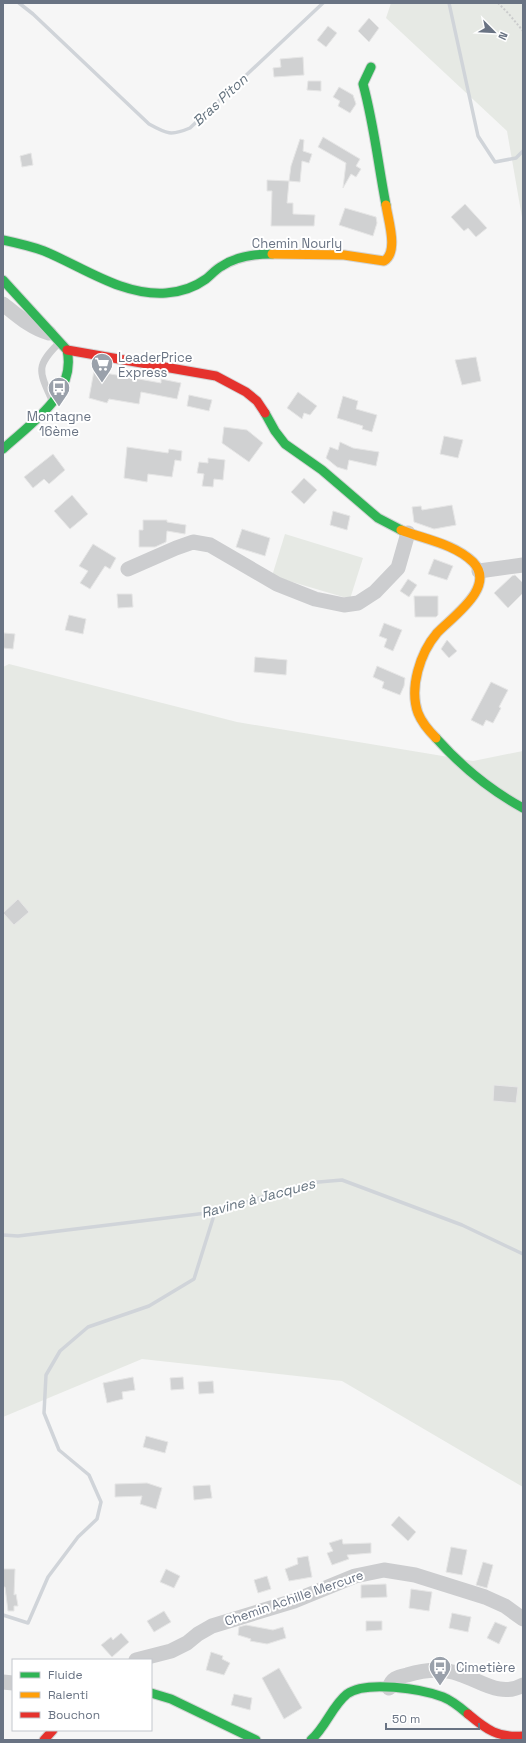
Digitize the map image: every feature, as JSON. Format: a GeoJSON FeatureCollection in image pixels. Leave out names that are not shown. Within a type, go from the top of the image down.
{"type":"FeatureCollection","features":[{"type":"Feature","properties":{"kind":"street","name":"Chemin Nourly"},"geometry":{"type":"LineString","coordinates":[[3,240],[38,248],[116,285],[136,291],[161,293],[194,286],[224,264],[247,256],[260,254],[344,255],[384,260],[389,258],[391,254],[392,239],[377,158],[372,118],[363,84],[371,67]]}},
{"type":"Feature","properties":{"kind":"street"},"geometry":{"type":"LineString","coordinates":[[3,280],[67,350],[69,365],[65,382],[58,396],[3,449]]}},
{"type":"Feature","properties":{"kind":"street"},"geometry":{"type":"LineString","coordinates":[[3,304],[22,320],[57,338]]}},
{"type":"Feature","properties":{"kind":"street"},"geometry":{"type":"LineString","coordinates":[[67,350],[216,376],[234,383],[249,394],[260,406],[273,428],[285,444],[333,478],[382,522],[459,551],[469,560],[479,571],[479,586],[472,599],[432,639],[417,676],[415,698],[420,716],[446,749],[464,767],[505,799],[523,808]]}},
{"type":"Feature","properties":{"kind":"street"},"geometry":{"type":"LineString","coordinates":[[128,569],[193,542],[210,545],[277,584],[315,599],[344,605],[358,603],[375,592],[398,568],[408,533]]}},
{"type":"Feature","properties":{"kind":"street"},"geometry":{"type":"LineString","coordinates":[[479,571],[523,565]]}},
{"type":"Feature","properties":{"kind":"street","name":"Chemin Achille Mercure"},"geometry":{"type":"LineString","coordinates":[[140,1659],[171,1651],[187,1643],[198,1634],[212,1626],[294,1600],[355,1576],[384,1570],[415,1576],[485,1597],[505,1606],[523,1619]]}},
{"type":"Feature","properties":{"kind":"street"},"geometry":{"type":"LineString","coordinates":[[389,1688],[391,1682],[397,1677],[421,1671],[441,1670],[459,1674],[492,1688],[502,1690],[523,1685]]}},
{"type":"Feature","properties":{"kind":"street"},"geometry":{"type":"LineString","coordinates":[[310,1740],[323,1728],[338,1703],[354,1690],[371,1687],[431,1693],[448,1699],[480,1724],[497,1735],[504,1738],[523,1736]]}},
{"type":"Feature","properties":{"kind":"street"},"geometry":{"type":"LineString","coordinates":[[152,1693],[172,1699],[256,1740]]}},
{"type":"Feature","properties":{"kind":"street"},"geometry":{"type":"LineString","coordinates":[[44,1740],[52,1731]]}},
{"type":"Feature","properties":{"kind":"lane"},"geometry":{"type":"LineString","coordinates":[[53,402],[43,380],[41,366],[57,338]]}},
{"type":"Feature","properties":{"kind":"path"},"geometry":{"type":"LineString","coordinates":[[498,3],[508,12],[523,31]]}},
{"type":"Feature","properties":{"kind":"shaded area"},"geometry":{"type":"Polygon","coordinates":[[[391,3],[523,3],[523,223],[507,131],[386,18],[391,3]]]}},
{"type":"Feature","properties":{"kind":"shaded area"},"geometry":{"type":"Polygon","coordinates":[[[285,534],[363,558],[350,599],[272,576],[285,534]]]}},
{"type":"Feature","properties":{"kind":"shaded area"},"geometry":{"type":"Polygon","coordinates":[[[9,664],[237,722],[473,761],[523,751],[523,1487],[342,1381],[142,1359],[3,1417],[3,667],[9,664]]]}},
{"type":"Feature","properties":{"kind":"building"},"geometry":{"type":"Polygon","coordinates":[[[369,18],[379,28],[369,42],[358,31],[369,18]]]}},
{"type":"Feature","properties":{"kind":"building"},"geometry":{"type":"Polygon","coordinates":[[[328,26],[337,33],[326,47],[317,40],[328,26]]]}},
{"type":"Feature","properties":{"kind":"building"},"geometry":{"type":"Polygon","coordinates":[[[303,57],[304,75],[274,77],[273,68],[281,67],[280,59],[303,57]]]}},
{"type":"Feature","properties":{"kind":"building"},"geometry":{"type":"Polygon","coordinates":[[[308,81],[321,81],[321,91],[307,90],[308,81]]]}},
{"type":"Feature","properties":{"kind":"building"},"geometry":{"type":"Polygon","coordinates":[[[339,87],[353,95],[356,104],[350,113],[338,106],[340,101],[333,97],[339,87]]]}},
{"type":"Feature","properties":{"kind":"building"},"geometry":{"type":"Polygon","coordinates":[[[323,137],[360,159],[356,166],[361,169],[356,177],[351,174],[343,188],[346,163],[318,147],[323,137]]]}},
{"type":"Feature","properties":{"kind":"building"},"geometry":{"type":"Polygon","coordinates":[[[300,139],[304,140],[303,151],[312,154],[309,163],[302,161],[300,182],[289,181],[291,166],[300,139]]]}},
{"type":"Feature","properties":{"kind":"building"},"geometry":{"type":"Polygon","coordinates":[[[31,153],[33,165],[22,167],[20,156],[31,153]]]}},
{"type":"Feature","properties":{"kind":"building"},"geometry":{"type":"Polygon","coordinates":[[[267,180],[289,181],[287,203],[293,203],[293,214],[315,215],[314,226],[271,226],[272,191],[267,191],[267,180]]]}},
{"type":"Feature","properties":{"kind":"building"},"geometry":{"type":"Polygon","coordinates":[[[465,204],[487,228],[476,237],[468,228],[464,231],[451,217],[465,204]]]}},
{"type":"Feature","properties":{"kind":"building"},"geometry":{"type":"Polygon","coordinates":[[[345,208],[376,217],[377,223],[373,236],[339,225],[345,208]]]}},
{"type":"Feature","properties":{"kind":"building"},"geometry":{"type":"Polygon","coordinates":[[[476,357],[481,381],[462,385],[455,360],[476,357]]]}},
{"type":"Feature","properties":{"kind":"building"},"geometry":{"type":"Polygon","coordinates":[[[94,371],[161,383],[161,379],[181,383],[177,399],[141,392],[139,404],[109,399],[107,403],[89,398],[94,371]]]}},
{"type":"Feature","properties":{"kind":"building"},"geometry":{"type":"Polygon","coordinates":[[[298,392],[317,406],[310,415],[304,413],[302,419],[287,408],[298,392]]]}},
{"type":"Feature","properties":{"kind":"building"},"geometry":{"type":"Polygon","coordinates":[[[189,395],[212,400],[209,411],[187,406],[189,395]]]}},
{"type":"Feature","properties":{"kind":"building"},"geometry":{"type":"Polygon","coordinates":[[[343,396],[358,401],[356,409],[377,415],[372,432],[362,429],[363,426],[337,418],[343,396]]]}},
{"type":"Feature","properties":{"kind":"building"},"geometry":{"type":"Polygon","coordinates":[[[224,427],[247,430],[263,443],[249,462],[222,443],[224,427]]]}},
{"type":"Feature","properties":{"kind":"building"},"geometry":{"type":"Polygon","coordinates":[[[444,436],[463,440],[458,458],[440,454],[444,436]]]}},
{"type":"Feature","properties":{"kind":"building"},"geometry":{"type":"Polygon","coordinates":[[[340,442],[353,448],[379,452],[376,466],[349,460],[347,470],[337,467],[326,458],[330,447],[338,450],[340,442]]]}},
{"type":"Feature","properties":{"kind":"building"},"geometry":{"type":"Polygon","coordinates":[[[127,447],[168,453],[169,449],[182,451],[181,461],[175,460],[172,477],[148,474],[147,482],[124,478],[127,447]]]}},
{"type":"Feature","properties":{"kind":"building"},"geometry":{"type":"Polygon","coordinates":[[[53,454],[65,470],[49,484],[44,479],[33,488],[24,477],[53,454]]]}},
{"type":"Feature","properties":{"kind":"building"},"geometry":{"type":"Polygon","coordinates":[[[208,458],[225,460],[223,480],[214,479],[213,487],[202,486],[204,474],[197,473],[199,462],[208,463],[208,458]]]}},
{"type":"Feature","properties":{"kind":"building"},"geometry":{"type":"Polygon","coordinates":[[[304,478],[317,490],[304,504],[291,492],[304,478]]]}},
{"type":"Feature","properties":{"kind":"building"},"geometry":{"type":"Polygon","coordinates":[[[72,495],[88,514],[70,529],[54,511],[72,495]]]}},
{"type":"Feature","properties":{"kind":"building"},"geometry":{"type":"Polygon","coordinates":[[[452,505],[456,525],[434,529],[414,522],[412,507],[421,506],[422,510],[452,505]]]}},
{"type":"Feature","properties":{"kind":"building"},"geometry":{"type":"Polygon","coordinates":[[[333,511],[350,516],[347,530],[330,525],[333,511]]]}},
{"type":"Feature","properties":{"kind":"building"},"geometry":{"type":"Polygon","coordinates":[[[143,520],[167,520],[167,522],[186,525],[185,534],[167,531],[166,542],[155,547],[139,547],[139,530],[143,530],[143,520]]]}},
{"type":"Feature","properties":{"kind":"building"},"geometry":{"type":"Polygon","coordinates":[[[242,529],[270,538],[265,556],[236,547],[242,529]]]}},
{"type":"Feature","properties":{"kind":"building"},"geometry":{"type":"Polygon","coordinates":[[[93,544],[116,558],[110,569],[105,566],[90,589],[80,583],[88,571],[79,566],[93,544]]]}},
{"type":"Feature","properties":{"kind":"building"},"geometry":{"type":"Polygon","coordinates":[[[434,559],[453,566],[447,580],[428,574],[434,559]]]}},
{"type":"Feature","properties":{"kind":"building"},"geometry":{"type":"Polygon","coordinates":[[[515,575],[523,583],[523,593],[508,608],[494,593],[515,575]]]}},
{"type":"Feature","properties":{"kind":"building"},"geometry":{"type":"Polygon","coordinates":[[[408,579],[417,585],[409,597],[400,591],[408,579]]]}},
{"type":"Feature","properties":{"kind":"building"},"geometry":{"type":"Polygon","coordinates":[[[117,594],[132,594],[133,607],[118,608],[117,594]]]}},
{"type":"Feature","properties":{"kind":"building"},"geometry":{"type":"Polygon","coordinates":[[[414,596],[438,596],[438,615],[436,617],[415,617],[414,596]]]}},
{"type":"Feature","properties":{"kind":"building"},"geometry":{"type":"Polygon","coordinates":[[[69,615],[86,619],[83,634],[65,630],[69,615]]]}},
{"type":"Feature","properties":{"kind":"building"},"geometry":{"type":"Polygon","coordinates":[[[384,623],[402,630],[393,651],[384,647],[387,639],[379,636],[384,623]]]}},
{"type":"Feature","properties":{"kind":"building"},"geometry":{"type":"Polygon","coordinates":[[[4,633],[15,634],[13,649],[3,648],[4,633]]]}},
{"type":"Feature","properties":{"kind":"building"},"geometry":{"type":"Polygon","coordinates":[[[447,640],[457,651],[449,658],[441,649],[447,640]]]}},
{"type":"Feature","properties":{"kind":"building"},"geometry":{"type":"Polygon","coordinates":[[[255,657],[287,660],[286,675],[254,672],[255,657]]]}},
{"type":"Feature","properties":{"kind":"building"},"geometry":{"type":"Polygon","coordinates":[[[377,666],[405,678],[404,686],[400,695],[382,688],[384,682],[373,677],[377,666]]]}},
{"type":"Feature","properties":{"kind":"building"},"geometry":{"type":"Polygon","coordinates":[[[491,682],[508,690],[493,723],[486,720],[483,726],[471,720],[491,682]]]}},
{"type":"Feature","properties":{"kind":"building"},"geometry":{"type":"Polygon","coordinates":[[[18,899],[29,912],[14,925],[3,913],[18,899]]]}},
{"type":"Feature","properties":{"kind":"building"},"geometry":{"type":"Polygon","coordinates":[[[494,1085],[518,1087],[516,1103],[493,1101],[494,1085]]]}},
{"type":"Feature","properties":{"kind":"building"},"geometry":{"type":"Polygon","coordinates":[[[133,1377],[135,1390],[122,1392],[123,1399],[107,1403],[103,1383],[133,1377]]]}},
{"type":"Feature","properties":{"kind":"building"},"geometry":{"type":"Polygon","coordinates":[[[183,1377],[184,1389],[171,1390],[170,1378],[183,1377]]]}},
{"type":"Feature","properties":{"kind":"building"},"geometry":{"type":"Polygon","coordinates":[[[213,1381],[214,1393],[199,1394],[198,1382],[213,1381]]]}},
{"type":"Feature","properties":{"kind":"building"},"geometry":{"type":"Polygon","coordinates":[[[146,1436],[168,1442],[165,1453],[143,1447],[146,1436]]]}},
{"type":"Feature","properties":{"kind":"building"},"geometry":{"type":"Polygon","coordinates":[[[147,1483],[162,1488],[156,1509],[140,1504],[142,1496],[115,1497],[115,1484],[147,1483]]]}},
{"type":"Feature","properties":{"kind":"building"},"geometry":{"type":"Polygon","coordinates":[[[210,1485],[212,1498],[194,1500],[193,1486],[210,1485]]]}},
{"type":"Feature","properties":{"kind":"building"},"geometry":{"type":"Polygon","coordinates":[[[399,1516],[416,1532],[408,1541],[391,1525],[399,1516]]]}},
{"type":"Feature","properties":{"kind":"building"},"geometry":{"type":"Polygon","coordinates":[[[342,1539],[343,1544],[371,1543],[371,1553],[347,1555],[349,1559],[332,1565],[327,1553],[333,1551],[329,1543],[342,1539]]]}},
{"type":"Feature","properties":{"kind":"building"},"geometry":{"type":"Polygon","coordinates":[[[451,1547],[467,1550],[462,1575],[446,1572],[451,1547]]]}},
{"type":"Feature","properties":{"kind":"building"},"geometry":{"type":"Polygon","coordinates":[[[308,1556],[312,1577],[289,1581],[285,1569],[298,1564],[297,1558],[308,1556]]]}},
{"type":"Feature","properties":{"kind":"building"},"geometry":{"type":"Polygon","coordinates":[[[483,1562],[493,1565],[487,1588],[476,1585],[483,1562]]]}},
{"type":"Feature","properties":{"kind":"building"},"geometry":{"type":"Polygon","coordinates":[[[3,1569],[15,1569],[14,1595],[16,1594],[18,1606],[14,1606],[14,1611],[8,1611],[5,1587],[3,1587],[3,1569]]]}},
{"type":"Feature","properties":{"kind":"building"},"geometry":{"type":"Polygon","coordinates":[[[166,1569],[180,1576],[174,1588],[160,1582],[166,1569]]]}},
{"type":"Feature","properties":{"kind":"building"},"geometry":{"type":"Polygon","coordinates":[[[267,1576],[271,1589],[258,1593],[254,1580],[267,1576]]]}},
{"type":"Feature","properties":{"kind":"building"},"geometry":{"type":"Polygon","coordinates":[[[386,1584],[387,1597],[361,1598],[361,1585],[386,1584]]]}},
{"type":"Feature","properties":{"kind":"building"},"geometry":{"type":"Polygon","coordinates":[[[411,1589],[432,1592],[429,1611],[409,1608],[411,1589]]]}},
{"type":"Feature","properties":{"kind":"building"},"geometry":{"type":"Polygon","coordinates":[[[164,1611],[171,1622],[154,1632],[147,1621],[164,1611]]]}},
{"type":"Feature","properties":{"kind":"building"},"geometry":{"type":"Polygon","coordinates":[[[452,1613],[471,1617],[468,1632],[449,1628],[452,1613]]]}},
{"type":"Feature","properties":{"kind":"building"},"geometry":{"type":"Polygon","coordinates":[[[366,1621],[382,1621],[382,1630],[366,1631],[366,1621]]]}},
{"type":"Feature","properties":{"kind":"building"},"geometry":{"type":"Polygon","coordinates":[[[495,1622],[507,1627],[499,1644],[487,1638],[495,1622]]]}},
{"type":"Feature","properties":{"kind":"building"},"geometry":{"type":"Polygon","coordinates":[[[246,1625],[273,1630],[283,1627],[286,1638],[267,1644],[250,1641],[251,1639],[238,1635],[239,1627],[246,1625]]]}},
{"type":"Feature","properties":{"kind":"building"},"geometry":{"type":"Polygon","coordinates":[[[121,1633],[129,1642],[112,1657],[101,1645],[111,1637],[113,1640],[121,1633]]]}},
{"type":"Feature","properties":{"kind":"building"},"geometry":{"type":"Polygon","coordinates":[[[211,1652],[223,1656],[222,1659],[230,1663],[224,1675],[206,1670],[211,1652]]]}},
{"type":"Feature","properties":{"kind":"building"},"geometry":{"type":"Polygon","coordinates":[[[279,1668],[302,1708],[284,1719],[262,1678],[279,1668]]]}},
{"type":"Feature","properties":{"kind":"building"},"geometry":{"type":"Polygon","coordinates":[[[234,1694],[252,1698],[250,1710],[231,1705],[234,1694]]]}},
{"type":"Feature","properties":{"kind":"waterway","name":"Bras Piton"},"geometry":{"type":"LineString","coordinates":[[19,3],[33,14],[149,124],[169,133],[190,128],[323,3]]}},
{"type":"Feature","properties":{"kind":"waterway","name":"Bras Piton"},"geometry":{"type":"LineString","coordinates":[[449,3],[478,136],[495,162],[516,158],[523,151]]}},
{"type":"Feature","properties":{"kind":"waterway","name":"Ravine à Jacques"},"geometry":{"type":"LineString","coordinates":[[3,1235],[18,1236],[215,1212],[307,1183],[342,1180],[462,1225],[523,1254]]}},
{"type":"Feature","properties":{"kind":"waterway"},"geometry":{"type":"LineString","coordinates":[[3,1615],[28,1623],[48,1577],[78,1537],[97,1519],[101,1502],[89,1475],[59,1450],[44,1413],[46,1375],[60,1351],[88,1327],[149,1306],[194,1279],[215,1212]]}},
{"type":"Feature","properties":{"kind":"traffic: fast"},"geometry":{"type":"LineString","coordinates":[[371,67],[363,84],[373,129],[386,205]]}},
{"type":"Feature","properties":{"kind":"traffic: fast"},"geometry":{"type":"LineString","coordinates":[[3,240],[44,251],[118,285],[150,293],[166,293],[187,289],[202,282],[220,267],[234,260],[252,255],[272,254]]}},
{"type":"Feature","properties":{"kind":"traffic: fast"},"geometry":{"type":"LineString","coordinates":[[3,280],[67,350],[68,366],[65,380],[59,394],[38,418],[3,449]]}},
{"type":"Feature","properties":{"kind":"traffic: fast"},"geometry":{"type":"LineString","coordinates":[[265,413],[275,431],[285,444],[322,470],[378,518],[401,530]]}},
{"type":"Feature","properties":{"kind":"traffic: fast"},"geometry":{"type":"LineString","coordinates":[[436,738],[476,777],[523,808]]}},
{"type":"Feature","properties":{"kind":"traffic: fast"},"geometry":{"type":"LineString","coordinates":[[311,1740],[321,1729],[337,1704],[347,1694],[367,1687],[394,1687],[434,1694],[450,1700],[468,1714]]}},
{"type":"Feature","properties":{"kind":"traffic: fast"},"geometry":{"type":"LineString","coordinates":[[152,1693],[171,1699],[256,1740]]}},
{"type":"Feature","properties":{"kind":"traffic: slow"},"geometry":{"type":"LineString","coordinates":[[272,254],[344,255],[384,261],[391,251],[392,243],[386,205]]}},
{"type":"Feature","properties":{"kind":"traffic: slow"},"geometry":{"type":"LineString","coordinates":[[401,530],[448,546],[466,556],[473,562],[479,572],[480,581],[470,601],[437,633],[431,641],[421,661],[418,671],[415,693],[418,713],[426,727],[436,738]]}},
{"type":"Feature","properties":{"kind":"traffic: jam"},"geometry":{"type":"LineString","coordinates":[[67,350],[216,376],[246,392],[257,401],[265,413]]}},
{"type":"Feature","properties":{"kind":"traffic: jam"},"geometry":{"type":"LineString","coordinates":[[468,1714],[493,1732],[507,1736],[523,1736]]}},
{"type":"Feature","properties":{"kind":"traffic: jam"},"geometry":{"type":"LineString","coordinates":[[44,1740],[52,1731]]}},
{"type":"Feature","properties":{"kind":"place","name":"LeaderPrice Express"},"geometry":{"type":"Point","coordinates":[102,384]}},
{"type":"Feature","properties":{"kind":"place","name":"Montagne 16ème"},"geometry":{"type":"Point","coordinates":[59,408]}},
{"type":"Feature","properties":{"kind":"place","name":"Cimetière"},"geometry":{"type":"Point","coordinates":[440,1686]}}]}
